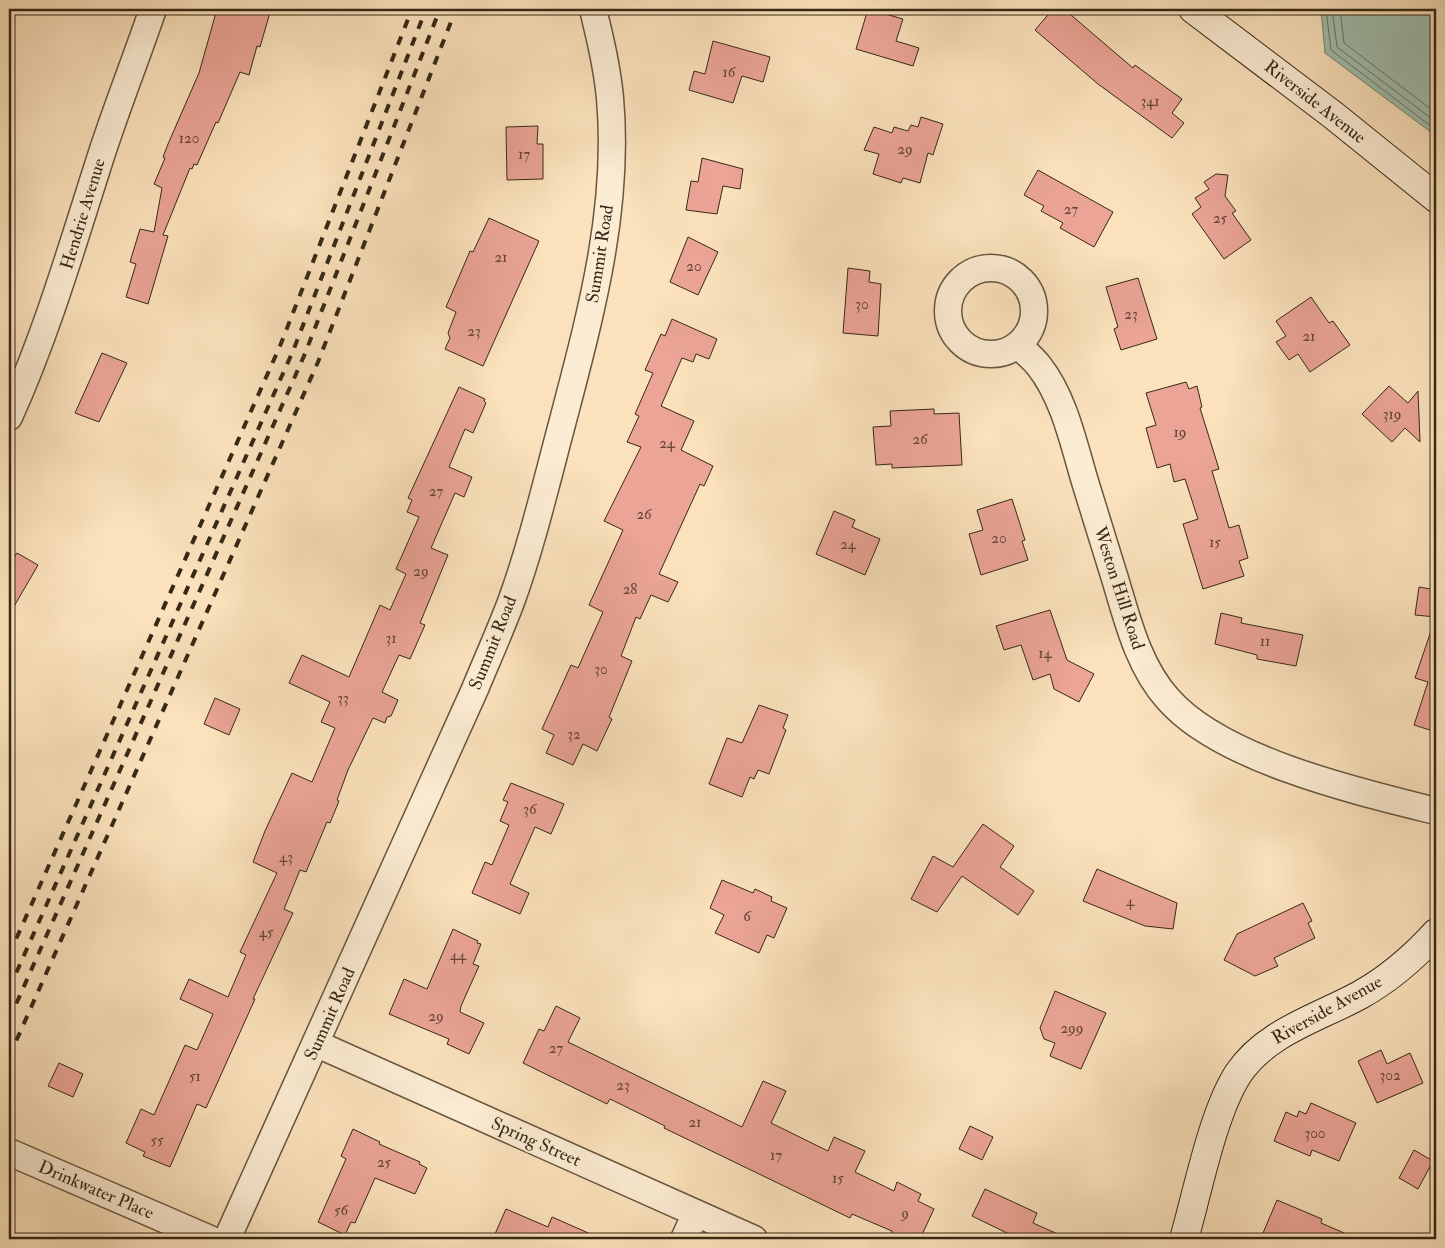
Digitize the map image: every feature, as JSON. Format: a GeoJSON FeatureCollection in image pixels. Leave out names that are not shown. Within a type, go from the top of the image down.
{"type":"FeatureCollection","features":[{"type":"Feature","properties":{"kind":"street","name":"Hendrie Avenue"},"geometry":{"type":"LineString","coordinates":[[9,417],[34,360],[58,293],[98,165],[153,9]]}},
{"type":"Feature","properties":{"kind":"street","name":"Summit Road"},"geometry":{"type":"LineString","coordinates":[[227,1239],[317,1044],[491,653],[511,602],[536,522],[591,312],[606,239],[612,172],[611,120],[603,50],[593,9]]}},
{"type":"Feature","properties":{"kind":"street","name":"Riverside Avenue"},"geometry":{"type":"LineString","coordinates":[[1193,9],[1332,115],[1436,198]]}},
{"type":"Feature","properties":{"kind":"street","name":"Weston Hill Road"},"geometry":{"type":"LineString","coordinates":[[1018,345],[1038,365],[1052,385],[1077,454],[1133,637],[1147,666],[1167,698],[1190,721],[1265,759],[1341,787],[1436,811]]}},
{"type":"Feature","properties":{"kind":"street","name":"Riverside Avenue"},"geometry":{"type":"LineString","coordinates":[[1184,1239],[1223,1106],[1238,1075],[1251,1058],[1270,1040],[1361,994],[1411,960],[1436,933]]}},
{"type":"Feature","properties":{"kind":"street","name":"Spring Street"},"geometry":{"type":"LineString","coordinates":[[317,1044],[754,1239]]}},
{"type":"Feature","properties":{"kind":"street","name":"Drinkwater Place"},"geometry":{"type":"LineString","coordinates":[[9,1152],[210,1239]]}},
{"type":"Feature","properties":{"kind":"street"},"geometry":{"type":"LineString","coordinates":[[684,1239],[696,1213]]}},
{"type":"Feature","properties":{"kind":"water"},"geometry":{"type":"Polygon","coordinates":[[[1321,9],[1436,9],[1436,136],[1325,53],[1321,9]]]}},
{"type":"Feature","properties":{"kind":"building"},"geometry":{"type":"Polygon","coordinates":[[[217,9],[271,9],[260,47],[257,46],[249,75],[240,72],[197,165],[194,164],[192,169],[190,168],[163,235],[168,236],[148,304],[126,297],[136,264],[130,262],[140,229],[154,232],[162,188],[154,184],[165,158],[163,157],[168,144],[199,73],[217,9]]]}},
{"type":"Feature","properties":{"kind":"building"},"geometry":{"type":"Polygon","coordinates":[[[868,9],[903,19],[896,41],[919,48],[913,66],[856,49],[868,9]]]}},
{"type":"Feature","properties":{"kind":"building"},"geometry":{"type":"Polygon","coordinates":[[[1053,9],[1064,9],[1133,68],[1135,65],[1182,99],[1172,113],[1184,123],[1172,138],[1098,84],[1035,30],[1053,9]]]}},
{"type":"Feature","properties":{"kind":"building"},"geometry":{"type":"Polygon","coordinates":[[[713,41],[770,57],[763,82],[742,76],[733,103],[689,90],[694,71],[705,74],[713,41]]]}},
{"type":"Feature","properties":{"kind":"building"},"geometry":{"type":"Polygon","coordinates":[[[921,117],[943,124],[933,155],[928,153],[920,183],[903,178],[901,183],[873,174],[879,154],[864,150],[874,127],[892,133],[894,127],[908,131],[911,125],[918,127],[921,117]]]}},
{"type":"Feature","properties":{"kind":"building"},"geometry":{"type":"Polygon","coordinates":[[[538,126],[537,144],[543,144],[543,179],[507,180],[506,127],[538,126]]]}},
{"type":"Feature","properties":{"kind":"building"},"geometry":{"type":"Polygon","coordinates":[[[702,158],[743,169],[740,189],[723,186],[717,214],[686,210],[691,181],[698,182],[702,158]]]}},
{"type":"Feature","properties":{"kind":"building"},"geometry":{"type":"Polygon","coordinates":[[[1038,170],[1113,212],[1094,247],[1060,228],[1063,223],[1041,211],[1044,206],[1024,195],[1038,170]]]}},
{"type":"Feature","properties":{"kind":"building"},"geometry":{"type":"Polygon","coordinates":[[[1216,174],[1228,175],[1225,196],[1236,211],[1232,213],[1251,240],[1224,259],[1192,214],[1201,207],[1195,198],[1209,189],[1204,182],[1216,174]]]}},
{"type":"Feature","properties":{"kind":"building"},"geometry":{"type":"Polygon","coordinates":[[[489,218],[539,241],[483,366],[445,349],[450,338],[448,333],[456,312],[446,307],[470,251],[473,252],[489,218]]]}},
{"type":"Feature","properties":{"kind":"building"},"geometry":{"type":"Polygon","coordinates":[[[688,237],[718,252],[698,295],[670,282],[688,237]]]}},
{"type":"Feature","properties":{"kind":"building"},"geometry":{"type":"Polygon","coordinates":[[[848,268],[870,271],[869,282],[881,284],[878,336],[843,333],[848,268]]]}},
{"type":"Feature","properties":{"kind":"building"},"geometry":{"type":"Polygon","coordinates":[[[1138,278],[1157,339],[1121,350],[1114,329],[1118,327],[1106,287],[1138,278]]]}},
{"type":"Feature","properties":{"kind":"building"},"geometry":{"type":"Polygon","coordinates":[[[1311,297],[1329,323],[1333,321],[1350,345],[1310,372],[1298,354],[1289,360],[1276,342],[1286,336],[1276,321],[1311,297]]]}},
{"type":"Feature","properties":{"kind":"building"},"geometry":{"type":"Polygon","coordinates":[[[672,319],[717,339],[709,359],[696,354],[693,362],[682,358],[661,406],[694,421],[681,450],[713,466],[704,486],[700,484],[659,574],[678,582],[668,602],[651,595],[640,619],[636,617],[621,656],[632,661],[609,717],[612,719],[597,751],[583,744],[573,765],[546,753],[554,735],[542,729],[571,665],[578,668],[603,612],[589,605],[623,530],[604,521],[641,447],[627,442],[639,416],[635,414],[653,373],[645,370],[661,334],[665,336],[672,319]]]}},
{"type":"Feature","properties":{"kind":"building"},"geometry":{"type":"Polygon","coordinates":[[[102,353],[127,363],[99,422],[75,413],[102,353]]]}},
{"type":"Feature","properties":{"kind":"building"},"geometry":{"type":"Polygon","coordinates":[[[1186,382],[1189,389],[1197,386],[1202,407],[1200,408],[1219,469],[1212,471],[1229,528],[1239,525],[1248,558],[1239,561],[1244,576],[1203,589],[1183,524],[1198,519],[1185,479],[1174,482],[1170,464],[1157,468],[1146,428],[1156,425],[1146,393],[1186,382]]]}},
{"type":"Feature","properties":{"kind":"building"},"geometry":{"type":"Polygon","coordinates":[[[1389,386],[1408,403],[1418,391],[1420,442],[1405,428],[1392,442],[1362,414],[1389,386]]]}},
{"type":"Feature","properties":{"kind":"building"},"geometry":{"type":"Polygon","coordinates":[[[459,387],[485,399],[486,403],[473,433],[465,429],[449,467],[472,477],[464,497],[455,493],[431,548],[448,555],[420,623],[425,625],[410,659],[399,655],[382,692],[398,700],[391,716],[387,717],[385,723],[373,718],[348,770],[330,823],[327,822],[306,872],[300,870],[284,909],[293,913],[206,1108],[197,1104],[170,1167],[143,1156],[145,1152],[126,1143],[141,1109],[154,1115],[185,1045],[197,1050],[213,1014],[180,999],[189,979],[228,997],[246,955],[240,952],[277,873],[253,862],[265,831],[292,773],[312,782],[335,728],[321,722],[330,702],[289,683],[302,655],[349,677],[380,605],[390,610],[406,574],[396,569],[419,517],[407,512],[412,500],[408,498],[459,387]]]}},
{"type":"Feature","properties":{"kind":"building"},"geometry":{"type":"Polygon","coordinates":[[[934,409],[934,414],[959,413],[962,465],[892,468],[892,464],[876,465],[873,427],[891,426],[890,411],[934,409]]]}},
{"type":"Feature","properties":{"kind":"building"},"geometry":{"type":"Polygon","coordinates":[[[1012,499],[1025,540],[1022,541],[1028,560],[981,575],[969,534],[983,530],[977,510],[1012,499]]]}},
{"type":"Feature","properties":{"kind":"building"},"geometry":{"type":"Polygon","coordinates":[[[834,511],[855,520],[852,527],[880,539],[865,575],[816,554],[834,511]]]}},
{"type":"Feature","properties":{"kind":"building"},"geometry":{"type":"Polygon","coordinates":[[[17,553],[38,565],[9,615],[9,566],[17,553]]]}},
{"type":"Feature","properties":{"kind":"building"},"geometry":{"type":"Polygon","coordinates":[[[1419,587],[1436,590],[1436,617],[1415,615],[1419,587]]]}},
{"type":"Feature","properties":{"kind":"building"},"geometry":{"type":"Polygon","coordinates":[[[1050,610],[1067,660],[1094,674],[1079,702],[1054,689],[1050,674],[1033,680],[1021,645],[1004,650],[996,626],[1050,610]]]}},
{"type":"Feature","properties":{"kind":"building"},"geometry":{"type":"Polygon","coordinates":[[[1221,613],[1242,618],[1241,623],[1303,635],[1296,666],[1257,659],[1257,655],[1215,644],[1221,613]]]}},
{"type":"Feature","properties":{"kind":"building"},"geometry":{"type":"Polygon","coordinates":[[[1433,625],[1436,625],[1436,732],[1414,725],[1428,682],[1415,678],[1433,625]]]}},
{"type":"Feature","properties":{"kind":"building"},"geometry":{"type":"Polygon","coordinates":[[[215,698],[240,709],[229,735],[204,724],[215,698]]]}},
{"type":"Feature","properties":{"kind":"building"},"geometry":{"type":"Polygon","coordinates":[[[759,705],[788,715],[783,728],[786,730],[769,774],[758,770],[754,779],[750,777],[742,797],[709,784],[727,738],[742,743],[759,705]]]}},
{"type":"Feature","properties":{"kind":"building"},"geometry":{"type":"Polygon","coordinates":[[[511,783],[564,804],[551,834],[535,827],[510,884],[529,893],[520,914],[472,893],[485,862],[492,865],[509,825],[500,821],[508,802],[503,800],[511,783]]]}},
{"type":"Feature","properties":{"kind":"building"},"geometry":{"type":"Polygon","coordinates":[[[983,824],[1014,846],[1000,867],[1034,891],[1018,915],[962,876],[937,912],[911,899],[933,856],[953,867],[983,824]]]}},
{"type":"Feature","properties":{"kind":"building"},"geometry":{"type":"Polygon","coordinates":[[[1097,869],[1177,903],[1173,929],[1145,926],[1083,901],[1097,869]]]}},
{"type":"Feature","properties":{"kind":"building"},"geometry":{"type":"Polygon","coordinates":[[[722,880],[753,893],[755,889],[772,897],[771,901],[787,908],[774,938],[767,935],[759,953],[715,933],[724,915],[710,908],[722,880]]]}},
{"type":"Feature","properties":{"kind":"building"},"geometry":{"type":"Polygon","coordinates":[[[1303,903],[1312,921],[1308,923],[1315,938],[1274,958],[1278,966],[1255,976],[1224,960],[1237,934],[1303,903]]]}},
{"type":"Feature","properties":{"kind":"building"},"geometry":{"type":"Polygon","coordinates":[[[453,929],[481,944],[473,964],[479,966],[460,1012],[484,1023],[469,1054],[447,1044],[449,1039],[389,1014],[404,979],[427,989],[453,929]]]}},
{"type":"Feature","properties":{"kind":"building"},"geometry":{"type":"Polygon","coordinates":[[[1055,991],[1106,1013],[1081,1069],[1050,1056],[1055,1043],[1044,1039],[1040,1028],[1055,991]]]}},
{"type":"Feature","properties":{"kind":"building"},"geometry":{"type":"Polygon","coordinates":[[[556,1006],[580,1018],[568,1042],[742,1127],[763,1081],[786,1091],[771,1123],[828,1151],[834,1137],[865,1151],[855,1172],[894,1191],[897,1182],[921,1194],[918,1201],[934,1209],[920,1239],[903,1239],[891,1235],[892,1231],[852,1214],[850,1218],[664,1128],[665,1126],[610,1099],[607,1104],[523,1063],[539,1029],[544,1031],[556,1006]]]}},
{"type":"Feature","properties":{"kind":"building"},"geometry":{"type":"Polygon","coordinates":[[[1381,1050],[1387,1064],[1410,1053],[1423,1083],[1377,1103],[1358,1061],[1381,1050]]]}},
{"type":"Feature","properties":{"kind":"building"},"geometry":{"type":"Polygon","coordinates":[[[59,1063],[83,1074],[73,1097],[48,1086],[59,1063]]]}},
{"type":"Feature","properties":{"kind":"building"},"geometry":{"type":"Polygon","coordinates":[[[1311,1103],[1356,1123],[1339,1161],[1312,1150],[1310,1156],[1274,1141],[1286,1112],[1297,1117],[1299,1111],[1306,1114],[1311,1103]]]}},
{"type":"Feature","properties":{"kind":"building"},"geometry":{"type":"Polygon","coordinates":[[[970,1126],[993,1137],[982,1160],[959,1149],[970,1126]]]}},
{"type":"Feature","properties":{"kind":"building"},"geometry":{"type":"Polygon","coordinates":[[[353,1129],[380,1142],[379,1144],[420,1162],[419,1164],[427,1168],[415,1194],[375,1178],[355,1223],[351,1222],[345,1235],[318,1222],[346,1159],[341,1156],[353,1129]]]}},
{"type":"Feature","properties":{"kind":"building"},"geometry":{"type":"Polygon","coordinates":[[[1414,1150],[1433,1161],[1418,1189],[1399,1178],[1414,1150]]]}},
{"type":"Feature","properties":{"kind":"building"},"geometry":{"type":"Polygon","coordinates":[[[985,1189],[1037,1213],[1033,1223],[1069,1239],[1007,1239],[1009,1234],[972,1216],[985,1189]]]}},
{"type":"Feature","properties":{"kind":"building"},"geometry":{"type":"Polygon","coordinates":[[[1277,1200],[1322,1219],[1321,1223],[1358,1239],[1276,1239],[1263,1233],[1277,1200]]]}},
{"type":"Feature","properties":{"kind":"building"},"geometry":{"type":"Polygon","coordinates":[[[506,1209],[548,1227],[552,1217],[602,1239],[507,1239],[495,1234],[506,1209]]]}},
{"type":"Feature","properties":{"kind":"railway"},"geometry":{"type":"LineString","coordinates":[[9,955],[280,346],[412,9]]}},
{"type":"Feature","properties":{"kind":"railway"},"geometry":{"type":"LineString","coordinates":[[9,989],[293,351],[426,9]]}},
{"type":"Feature","properties":{"kind":"railway"},"geometry":{"type":"LineString","coordinates":[[9,1020],[304,356],[440,9]]}},
{"type":"Feature","properties":{"kind":"railway"},"geometry":{"type":"LineString","coordinates":[[9,1057],[318,362],[456,9]]}}]}
